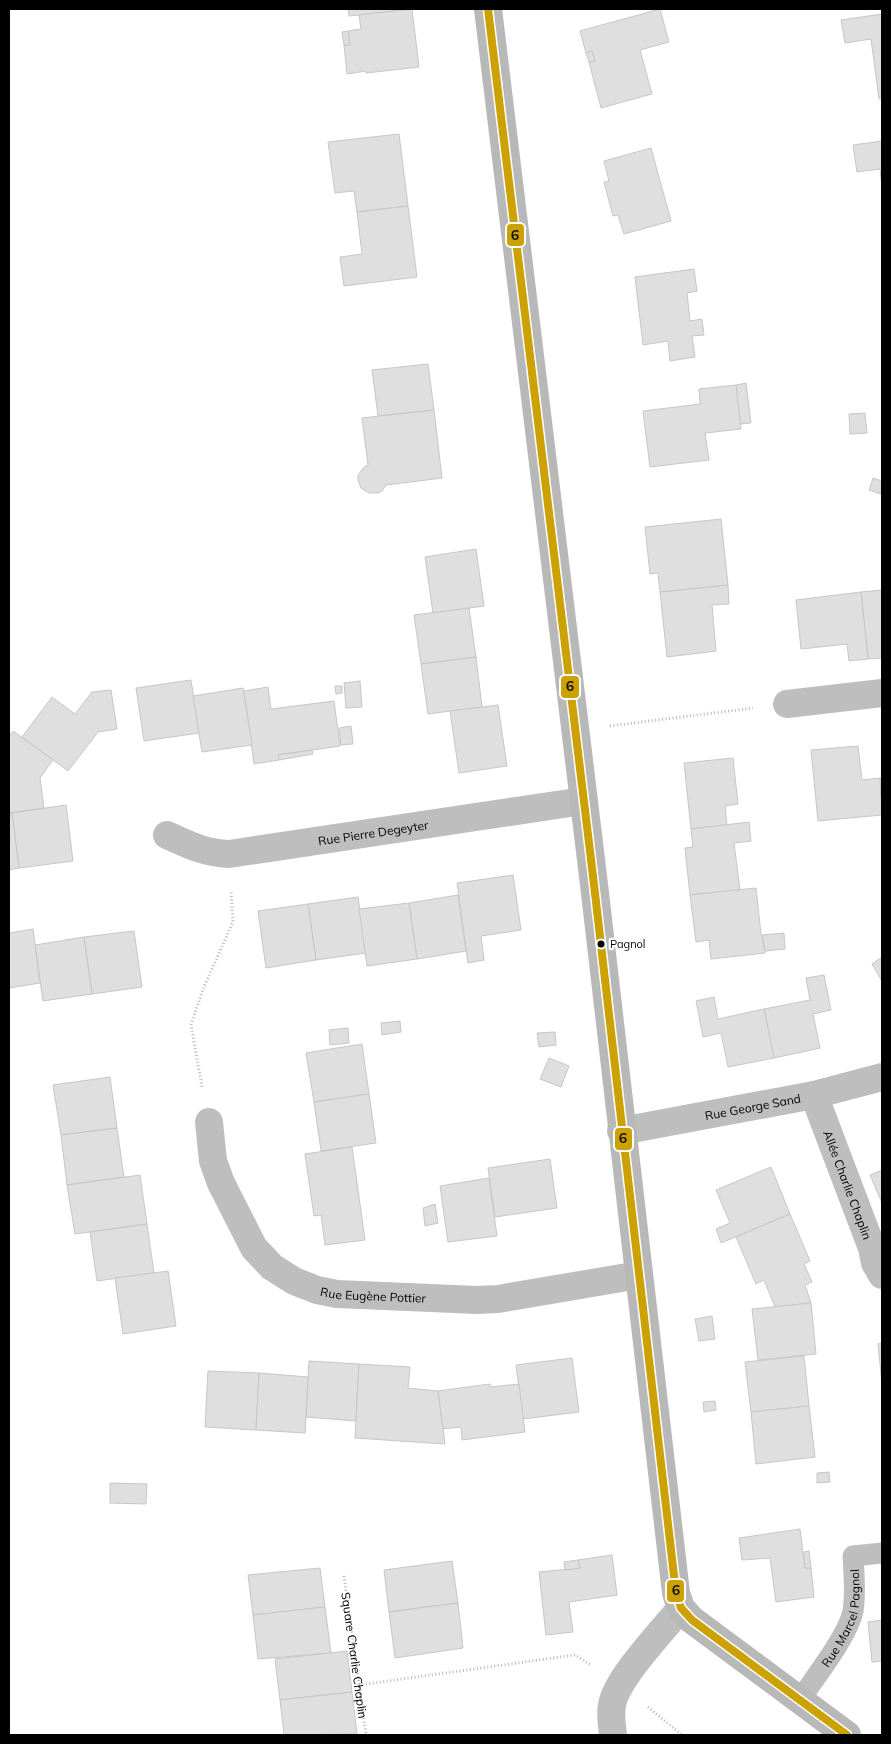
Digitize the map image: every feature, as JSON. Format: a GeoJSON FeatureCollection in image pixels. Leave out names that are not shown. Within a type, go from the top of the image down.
{"type":"FeatureCollection","features":[{"type":"Feature","properties":{"kind":"street"},"geometry":{"type":"LineString","coordinates":[[488,9],[612,1033],[621,1131],[676,1593],[681,1608],[710,1634],[846,1735]]}},
{"type":"Feature","properties":{"kind":"street"},"geometry":{"type":"LineString","coordinates":[[787,704],[882,692]]}},
{"type":"Feature","properties":{"kind":"street","name":"Rue Pierre Degeyter"},"geometry":{"type":"LineString","coordinates":[[167,835],[204,851],[229,854],[583,800]]}},
{"type":"Feature","properties":{"kind":"street","name":"Rue George Sand"},"geometry":{"type":"LineString","coordinates":[[621,1131],[814,1095],[882,1077]]}},
{"type":"Feature","properties":{"kind":"street","name":"Allée Charlie Chaplin"},"geometry":{"type":"LineString","coordinates":[[814,1095],[872,1248],[875,1263],[882,1275]]}},
{"type":"Feature","properties":{"kind":"street","name":"Rue Eugène Pottier"},"geometry":{"type":"LineString","coordinates":[[209,1122],[213,1161],[221,1183],[254,1248],[272,1267],[294,1281],[317,1290],[337,1294],[477,1300],[498,1299],[639,1275]]}},
{"type":"Feature","properties":{"kind":"street"},"geometry":{"type":"LineString","coordinates":[[610,1735],[612,1704],[620,1684],[681,1608]]}},
{"type":"Feature","properties":{"kind":"lane","name":"Rue Marcel Pagnol"},"geometry":{"type":"LineString","coordinates":[[800,1700],[847,1629],[853,1612],[855,1593],[853,1556],[882,1553]]}},
{"type":"Feature","properties":{"kind":"path"},"geometry":{"type":"LineString","coordinates":[[575,730],[787,704]]}},
{"type":"Feature","properties":{"kind":"path"},"geometry":{"type":"LineString","coordinates":[[209,1122],[191,1025],[203,989],[233,922],[229,854]]}},
{"type":"Feature","properties":{"kind":"path","name":"Square Charlie Chaplin"},"geometry":{"type":"LineString","coordinates":[[344,1576],[366,1735]]}},
{"type":"Feature","properties":{"kind":"path"},"geometry":{"type":"LineString","coordinates":[[359,1685],[575,1655],[620,1684],[682,1735]]}},
{"type":"Feature","properties":{"kind":"building"},"geometry":{"type":"Polygon","coordinates":[[[348,9],[411,9],[349,16],[348,9]]]}},
{"type":"Feature","properties":{"kind":"building"},"geometry":{"type":"Polygon","coordinates":[[[412,9],[419,67],[347,74],[344,45],[350,45],[348,31],[361,29],[359,15],[412,9]]]}},
{"type":"Feature","properties":{"kind":"building"},"geometry":{"type":"Polygon","coordinates":[[[660,9],[669,42],[640,50],[652,94],[601,108],[589,62],[595,61],[592,51],[586,53],[580,31],[660,9]]]}},
{"type":"Feature","properties":{"kind":"building"},"geometry":{"type":"Polygon","coordinates":[[[882,14],[882,98],[879,99],[871,39],[845,43],[841,20],[882,14]]]}},
{"type":"Feature","properties":{"kind":"building"},"geometry":{"type":"Polygon","coordinates":[[[348,31],[350,45],[344,45],[342,32],[348,31]]]}},
{"type":"Feature","properties":{"kind":"building"},"geometry":{"type":"Polygon","coordinates":[[[592,51],[595,61],[589,62],[586,53],[592,51]]]}},
{"type":"Feature","properties":{"kind":"building"},"geometry":{"type":"Polygon","coordinates":[[[399,134],[408,206],[357,212],[354,191],[335,193],[328,142],[399,134]]]}},
{"type":"Feature","properties":{"kind":"building"},"geometry":{"type":"Polygon","coordinates":[[[882,141],[882,187],[880,169],[857,172],[853,145],[882,141]]]}},
{"type":"Feature","properties":{"kind":"building"},"geometry":{"type":"Polygon","coordinates":[[[651,148],[671,221],[624,234],[618,215],[613,216],[604,182],[609,181],[604,161],[651,148]]]}},
{"type":"Feature","properties":{"kind":"building"},"geometry":{"type":"Polygon","coordinates":[[[408,206],[417,277],[344,286],[340,257],[362,254],[357,212],[408,206]]]}},
{"type":"Feature","properties":{"kind":"building"},"geometry":{"type":"Polygon","coordinates":[[[694,269],[697,291],[687,293],[690,321],[702,319],[704,335],[692,336],[695,357],[670,361],[668,341],[643,345],[635,277],[694,269]]]}},
{"type":"Feature","properties":{"kind":"building"},"geometry":{"type":"Polygon","coordinates":[[[428,364],[434,410],[378,416],[372,370],[428,364]]]}},
{"type":"Feature","properties":{"kind":"building"},"geometry":{"type":"Polygon","coordinates":[[[746,383],[751,423],[740,424],[736,385],[746,383]]]}},
{"type":"Feature","properties":{"kind":"building"},"geometry":{"type":"Polygon","coordinates":[[[736,385],[741,429],[705,433],[709,460],[650,467],[643,411],[700,404],[699,389],[736,385]]]}},
{"type":"Feature","properties":{"kind":"building"},"geometry":{"type":"Polygon","coordinates":[[[434,410],[442,478],[386,485],[378,493],[369,493],[361,488],[358,475],[368,465],[362,418],[434,410]]]}},
{"type":"Feature","properties":{"kind":"building"},"geometry":{"type":"Polygon","coordinates":[[[865,413],[867,433],[850,434],[849,414],[865,413]]]}},
{"type":"Feature","properties":{"kind":"building"},"geometry":{"type":"Polygon","coordinates":[[[873,478],[882,481],[881,494],[869,490],[873,478]]]}},
{"type":"Feature","properties":{"kind":"building"},"geometry":{"type":"Polygon","coordinates":[[[721,519],[728,585],[660,592],[658,573],[650,574],[645,527],[721,519]]]}},
{"type":"Feature","properties":{"kind":"building"},"geometry":{"type":"Polygon","coordinates":[[[476,549],[484,606],[433,613],[425,557],[476,549]]]}},
{"type":"Feature","properties":{"kind":"building"},"geometry":{"type":"Polygon","coordinates":[[[728,585],[729,604],[712,605],[716,651],[667,657],[660,592],[728,585]]]}},
{"type":"Feature","properties":{"kind":"building"},"geometry":{"type":"Polygon","coordinates":[[[882,590],[882,658],[868,659],[861,592],[882,590]]]}},
{"type":"Feature","properties":{"kind":"building"},"geometry":{"type":"Polygon","coordinates":[[[861,592],[868,659],[849,661],[847,644],[801,649],[796,600],[861,592]]]}},
{"type":"Feature","properties":{"kind":"building"},"geometry":{"type":"Polygon","coordinates":[[[469,608],[476,657],[421,664],[414,615],[469,608]]]}},
{"type":"Feature","properties":{"kind":"building"},"geometry":{"type":"Polygon","coordinates":[[[476,657],[482,707],[428,714],[421,664],[476,657]]]}},
{"type":"Feature","properties":{"kind":"building"},"geometry":{"type":"Polygon","coordinates":[[[191,680],[199,733],[144,741],[136,688],[191,680]]]}},
{"type":"Feature","properties":{"kind":"building"},"geometry":{"type":"Polygon","coordinates":[[[360,681],[362,707],[346,708],[344,683],[360,681]]]}},
{"type":"Feature","properties":{"kind":"building"},"geometry":{"type":"Polygon","coordinates":[[[335,686],[342,686],[342,693],[336,694],[335,686]]]}},
{"type":"Feature","properties":{"kind":"building"},"geometry":{"type":"Polygon","coordinates":[[[268,687],[271,709],[334,701],[340,746],[278,755],[279,760],[254,764],[244,691],[268,687]]]}},
{"type":"Feature","properties":{"kind":"building"},"geometry":{"type":"Polygon","coordinates":[[[243,688],[252,745],[202,752],[193,696],[243,688]]]}},
{"type":"Feature","properties":{"kind":"building"},"geometry":{"type":"Polygon","coordinates":[[[111,690],[117,729],[98,732],[68,771],[22,737],[52,697],[75,714],[92,692],[111,690]]]}},
{"type":"Feature","properties":{"kind":"building"},"geometry":{"type":"Polygon","coordinates":[[[498,705],[507,766],[459,773],[450,711],[498,705]]]}},
{"type":"Feature","properties":{"kind":"building"},"geometry":{"type":"Polygon","coordinates":[[[351,726],[353,744],[341,745],[339,728],[351,726]]]}},
{"type":"Feature","properties":{"kind":"building"},"geometry":{"type":"Polygon","coordinates":[[[13,731],[53,760],[40,778],[44,808],[9,813],[9,737],[13,731]]]}},
{"type":"Feature","properties":{"kind":"building"},"geometry":{"type":"Polygon","coordinates":[[[858,746],[862,780],[880,778],[882,815],[818,821],[811,750],[858,746]]]}},
{"type":"Feature","properties":{"kind":"building"},"geometry":{"type":"Polygon","coordinates":[[[312,750],[313,754],[279,760],[278,755],[312,750]]]}},
{"type":"Feature","properties":{"kind":"building"},"geometry":{"type":"Polygon","coordinates":[[[733,758],[738,804],[725,806],[727,825],[691,829],[684,763],[733,758]]]}},
{"type":"Feature","properties":{"kind":"building"},"geometry":{"type":"Polygon","coordinates":[[[880,778],[882,778],[882,803],[880,778]]]}},
{"type":"Feature","properties":{"kind":"building"},"geometry":{"type":"Polygon","coordinates":[[[66,805],[73,861],[19,868],[12,813],[66,805]]]}},
{"type":"Feature","properties":{"kind":"building"},"geometry":{"type":"Polygon","coordinates":[[[9,813],[12,813],[19,868],[9,870],[9,813]]]}},
{"type":"Feature","properties":{"kind":"building"},"geometry":{"type":"Polygon","coordinates":[[[749,822],[751,841],[734,843],[740,890],[690,895],[685,848],[693,847],[691,829],[749,822]]]}},
{"type":"Feature","properties":{"kind":"building"},"geometry":{"type":"Polygon","coordinates":[[[513,875],[521,930],[481,936],[484,960],[468,963],[457,883],[513,875]]]}},
{"type":"Feature","properties":{"kind":"building"},"geometry":{"type":"Polygon","coordinates":[[[756,888],[765,953],[711,959],[709,940],[696,942],[690,895],[756,888]]]}},
{"type":"Feature","properties":{"kind":"building"},"geometry":{"type":"Polygon","coordinates":[[[458,895],[466,951],[417,959],[409,903],[458,895]]]}},
{"type":"Feature","properties":{"kind":"building"},"geometry":{"type":"Polygon","coordinates":[[[358,897],[366,953],[316,960],[308,904],[358,897]]]}},
{"type":"Feature","properties":{"kind":"building"},"geometry":{"type":"Polygon","coordinates":[[[409,903],[417,959],[367,966],[359,909],[409,903]]]}},
{"type":"Feature","properties":{"kind":"building"},"geometry":{"type":"Polygon","coordinates":[[[308,904],[316,960],[266,968],[258,911],[308,904]]]}},
{"type":"Feature","properties":{"kind":"building"},"geometry":{"type":"Polygon","coordinates":[[[33,929],[40,983],[9,988],[9,933],[33,929]]]}},
{"type":"Feature","properties":{"kind":"building"},"geometry":{"type":"Polygon","coordinates":[[[134,931],[142,987],[92,994],[84,937],[134,931]]]}},
{"type":"Feature","properties":{"kind":"building"},"geometry":{"type":"Polygon","coordinates":[[[784,933],[785,949],[765,951],[762,935],[784,933]]]}},
{"type":"Feature","properties":{"kind":"building"},"geometry":{"type":"Polygon","coordinates":[[[84,937],[92,994],[43,1001],[35,945],[84,937]]]}},
{"type":"Feature","properties":{"kind":"building"},"geometry":{"type":"Polygon","coordinates":[[[882,957],[882,981],[872,964],[882,957]]]}},
{"type":"Feature","properties":{"kind":"building"},"geometry":{"type":"Polygon","coordinates":[[[824,975],[831,1010],[813,1014],[820,1048],[774,1058],[764,1009],[810,1000],[806,978],[824,975]]]}},
{"type":"Feature","properties":{"kind":"building"},"geometry":{"type":"Polygon","coordinates":[[[714,997],[718,1019],[764,1009],[774,1058],[728,1067],[721,1033],[703,1037],[696,1001],[714,997]]]}},
{"type":"Feature","properties":{"kind":"building"},"geometry":{"type":"Polygon","coordinates":[[[400,1021],[401,1032],[382,1035],[381,1023],[400,1021]]]}},
{"type":"Feature","properties":{"kind":"building"},"geometry":{"type":"Polygon","coordinates":[[[348,1028],[349,1043],[330,1045],[329,1030],[348,1028]]]}},
{"type":"Feature","properties":{"kind":"building"},"geometry":{"type":"Polygon","coordinates":[[[555,1032],[556,1045],[539,1047],[537,1033],[555,1032]]]}},
{"type":"Feature","properties":{"kind":"building"},"geometry":{"type":"Polygon","coordinates":[[[362,1044],[369,1094],[314,1102],[306,1053],[362,1044]]]}},
{"type":"Feature","properties":{"kind":"building"},"geometry":{"type":"Polygon","coordinates":[[[549,1058],[569,1066],[561,1087],[540,1079],[549,1058]]]}},
{"type":"Feature","properties":{"kind":"building"},"geometry":{"type":"Polygon","coordinates":[[[110,1077],[117,1128],[61,1135],[53,1085],[110,1077]]]}},
{"type":"Feature","properties":{"kind":"building"},"geometry":{"type":"Polygon","coordinates":[[[369,1094],[376,1143],[321,1151],[314,1102],[369,1094]]]}},
{"type":"Feature","properties":{"kind":"building"},"geometry":{"type":"Polygon","coordinates":[[[117,1128],[124,1177],[67,1185],[61,1135],[117,1128]]]}},
{"type":"Feature","properties":{"kind":"building"},"geometry":{"type":"Polygon","coordinates":[[[352,1147],[365,1240],[325,1245],[321,1215],[314,1216],[305,1154],[352,1147]]]}},
{"type":"Feature","properties":{"kind":"building"},"geometry":{"type":"Polygon","coordinates":[[[550,1159],[557,1208],[495,1217],[488,1168],[550,1159]]]}},
{"type":"Feature","properties":{"kind":"building"},"geometry":{"type":"Polygon","coordinates":[[[771,1167],[790,1214],[721,1243],[716,1229],[730,1223],[716,1190],[771,1167]]]}},
{"type":"Feature","properties":{"kind":"building"},"geometry":{"type":"Polygon","coordinates":[[[882,1170],[882,1203],[870,1175],[882,1170]]]}},
{"type":"Feature","properties":{"kind":"building"},"geometry":{"type":"Polygon","coordinates":[[[140,1175],[147,1224],[75,1234],[67,1185],[140,1175]]]}},
{"type":"Feature","properties":{"kind":"building"},"geometry":{"type":"Polygon","coordinates":[[[489,1178],[497,1236],[448,1242],[440,1186],[489,1178]]]}},
{"type":"Feature","properties":{"kind":"building"},"geometry":{"type":"Polygon","coordinates":[[[435,1204],[438,1223],[425,1226],[423,1208],[435,1204]]]}},
{"type":"Feature","properties":{"kind":"building"},"geometry":{"type":"Polygon","coordinates":[[[790,1214],[810,1261],[804,1264],[812,1282],[805,1285],[811,1303],[775,1307],[764,1280],[756,1284],[736,1237],[790,1214]]]}},
{"type":"Feature","properties":{"kind":"building"},"geometry":{"type":"Polygon","coordinates":[[[147,1224],[154,1273],[97,1281],[90,1232],[147,1224]]]}},
{"type":"Feature","properties":{"kind":"building"},"geometry":{"type":"Polygon","coordinates":[[[168,1271],[176,1326],[123,1334],[115,1278],[168,1271]]]}},
{"type":"Feature","properties":{"kind":"building"},"geometry":{"type":"Polygon","coordinates":[[[811,1303],[816,1354],[758,1360],[752,1309],[811,1303]]]}},
{"type":"Feature","properties":{"kind":"building"},"geometry":{"type":"Polygon","coordinates":[[[712,1316],[715,1339],[699,1341],[695,1319],[712,1316]]]}},
{"type":"Feature","properties":{"kind":"building"},"geometry":{"type":"Polygon","coordinates":[[[882,1343],[882,1384],[878,1344],[882,1343]]]}},
{"type":"Feature","properties":{"kind":"building"},"geometry":{"type":"Polygon","coordinates":[[[804,1356],[809,1406],[751,1412],[745,1362],[804,1356]]]}},
{"type":"Feature","properties":{"kind":"building"},"geometry":{"type":"Polygon","coordinates":[[[572,1358],[579,1412],[523,1419],[516,1365],[572,1358]]]}},
{"type":"Feature","properties":{"kind":"building"},"geometry":{"type":"Polygon","coordinates":[[[309,1361],[359,1364],[356,1421],[306,1417],[309,1361]]]}},
{"type":"Feature","properties":{"kind":"building"},"geometry":{"type":"Polygon","coordinates":[[[359,1364],[410,1367],[408,1388],[438,1391],[445,1444],[355,1438],[359,1364]]]}},
{"type":"Feature","properties":{"kind":"building"},"geometry":{"type":"Polygon","coordinates":[[[208,1371],[259,1373],[256,1430],[205,1427],[208,1371]]]}},
{"type":"Feature","properties":{"kind":"building"},"geometry":{"type":"Polygon","coordinates":[[[259,1373],[308,1377],[305,1433],[256,1430],[259,1373]]]}},
{"type":"Feature","properties":{"kind":"building"},"geometry":{"type":"Polygon","coordinates":[[[490,1384],[490,1387],[519,1384],[525,1432],[462,1440],[461,1427],[443,1429],[438,1391],[490,1384]]]}},
{"type":"Feature","properties":{"kind":"building"},"geometry":{"type":"Polygon","coordinates":[[[715,1401],[716,1410],[704,1412],[703,1402],[715,1401]]]}},
{"type":"Feature","properties":{"kind":"building"},"geometry":{"type":"Polygon","coordinates":[[[809,1406],[815,1457],[756,1464],[751,1412],[809,1406]]]}},
{"type":"Feature","properties":{"kind":"building"},"geometry":{"type":"Polygon","coordinates":[[[829,1472],[830,1482],[817,1483],[817,1473],[829,1472]]]}},
{"type":"Feature","properties":{"kind":"building"},"geometry":{"type":"Polygon","coordinates":[[[110,1483],[147,1484],[146,1504],[110,1503],[110,1483]]]}},
{"type":"Feature","properties":{"kind":"building"},"geometry":{"type":"Polygon","coordinates":[[[800,1529],[805,1568],[811,1568],[814,1597],[776,1602],[770,1558],[742,1560],[739,1538],[800,1529]]]}},
{"type":"Feature","properties":{"kind":"building"},"geometry":{"type":"Polygon","coordinates":[[[809,1551],[811,1568],[805,1568],[804,1552],[809,1551]]]}},
{"type":"Feature","properties":{"kind":"building"},"geometry":{"type":"Polygon","coordinates":[[[612,1555],[617,1595],[569,1602],[573,1632],[546,1635],[539,1572],[580,1568],[578,1560],[612,1555]]]}},
{"type":"Feature","properties":{"kind":"building"},"geometry":{"type":"Polygon","coordinates":[[[578,1560],[580,1568],[565,1570],[564,1562],[578,1560]]]}},
{"type":"Feature","properties":{"kind":"building"},"geometry":{"type":"Polygon","coordinates":[[[452,1561],[458,1603],[389,1612],[384,1570],[452,1561]]]}},
{"type":"Feature","properties":{"kind":"building"},"geometry":{"type":"Polygon","coordinates":[[[320,1568],[325,1607],[253,1615],[248,1575],[320,1568]]]}},
{"type":"Feature","properties":{"kind":"building"},"geometry":{"type":"Polygon","coordinates":[[[458,1603],[463,1648],[395,1658],[389,1612],[458,1603]]]}},
{"type":"Feature","properties":{"kind":"building"},"geometry":{"type":"Polygon","coordinates":[[[325,1607],[331,1653],[258,1659],[253,1615],[325,1607]]]}},
{"type":"Feature","properties":{"kind":"building"},"geometry":{"type":"Polygon","coordinates":[[[882,1620],[882,1661],[872,1662],[868,1622],[882,1620]]]}},
{"type":"Feature","properties":{"kind":"building"},"geometry":{"type":"Polygon","coordinates":[[[347,1651],[352,1692],[280,1700],[275,1659],[347,1651]]]}},
{"type":"Feature","properties":{"kind":"building"},"geometry":{"type":"Polygon","coordinates":[[[352,1692],[357,1734],[284,1735],[280,1700],[352,1692]]]}},
{"type":"Feature","properties":{"kind":"transit line","name":"6"},"geometry":{"type":"LineString","coordinates":[[488,9],[593,876],[676,1593],[681,1608],[692,1620],[847,1735]]}},
{"type":"Feature","properties":{"kind":"place","name":"Pagnol"},"geometry":{"type":"Point","coordinates":[601,944]}}]}
